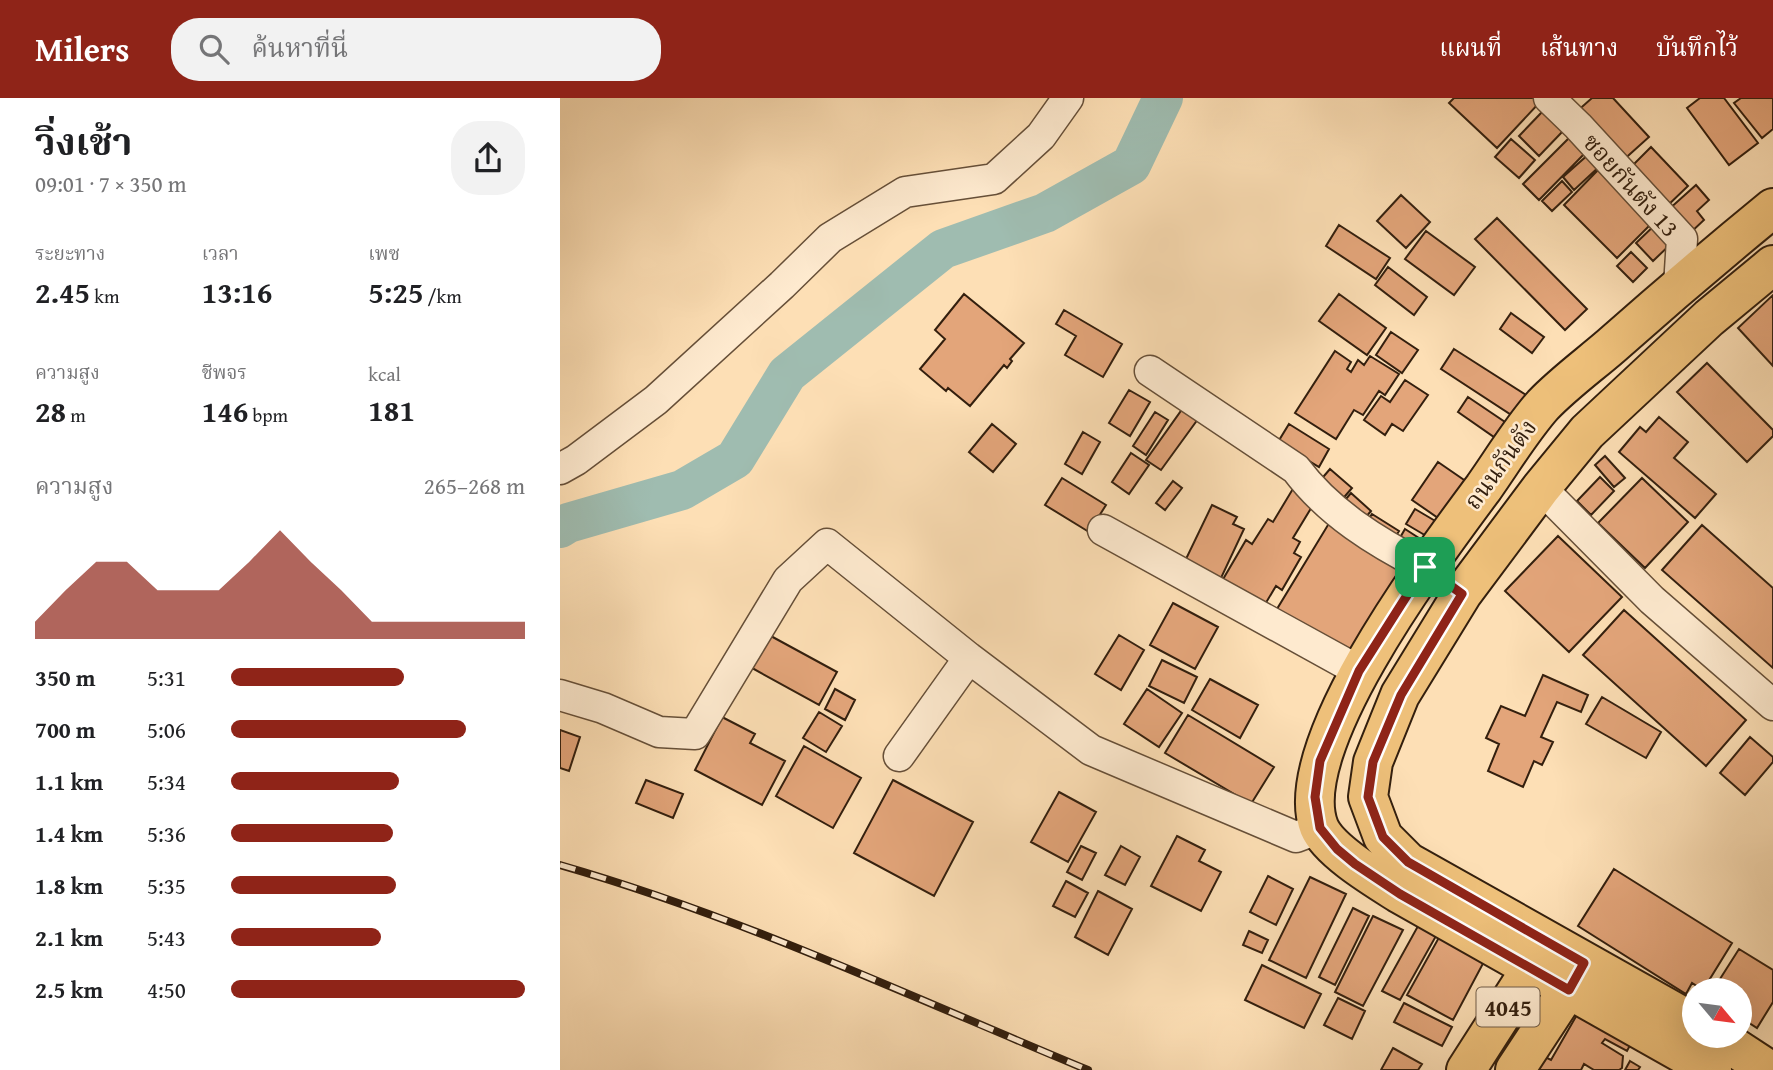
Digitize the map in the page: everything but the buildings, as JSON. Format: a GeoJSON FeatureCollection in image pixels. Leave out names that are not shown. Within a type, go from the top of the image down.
{"type":"FeatureCollection","features":[{"type":"Feature","properties":{"kind":"main road","name":"ถนนกันตัง"},"geometry":{"type":"LineString","coordinates":[[1712,1070],[1577,977],[1540,956],[1400,894],[1366,871],[1337,849],[1320,828],[1315,797],[1320,761],[1359,671],[1425,567],[1544,405],[1679,286],[1773,208]]}},
{"type":"Feature","properties":{"kind":"main road","name":"ถนนกันตัง"},"geometry":{"type":"LineString","coordinates":[[1540,956],[1408,862],[1383,837],[1368,797],[1373,762],[1401,695],[1462,594],[1541,488],[1587,432],[1709,318],[1773,265]]}},
{"type":"Feature","properties":{"kind":"main road"},"geometry":{"type":"LineString","coordinates":[[1679,286],[1709,318]]}},
{"type":"Feature","properties":{"kind":"main road"},"geometry":{"type":"LineString","coordinates":[[1425,567],[1462,594]]}},
{"type":"Feature","properties":{"kind":"main road","name":"4045"},"geometry":{"type":"LineString","coordinates":[[1466,1070],[1540,956]]}},
{"type":"Feature","properties":{"kind":"main road","name":"ถนนกันตัง"},"geometry":{"type":"LineString","coordinates":[[1577,977],[1682,1018]]}},
{"type":"Feature","properties":{"kind":"main road","name":"4045"},"geometry":{"type":"LineString","coordinates":[[1515,1070],[1577,977]]}},
{"type":"Feature","properties":{"kind":"main road"},"geometry":{"type":"LineString","coordinates":[[1735,1048],[1769,1070]]}},
{"type":"Feature","properties":{"kind":"street"},"geometry":{"type":"LineString","coordinates":[[560,469],[656,400],[830,238],[905,192],[994,179],[1041,136],[1068,98]]}},
{"type":"Feature","properties":{"kind":"street","name":"ซอยกันตัง 13"},"geometry":{"type":"LineString","coordinates":[[1549,98],[1682,239],[1679,286]]}},
{"type":"Feature","properties":{"kind":"street"},"geometry":{"type":"LineString","coordinates":[[1150,371],[1296,468],[1309,486],[1351,524],[1425,567]]}},
{"type":"Feature","properties":{"kind":"street"},"geometry":{"type":"LineString","coordinates":[[1541,488],[1652,600],[1773,705]]}},
{"type":"Feature","properties":{"kind":"street"},"geometry":{"type":"LineString","coordinates":[[1103,530],[1359,671]]}},
{"type":"Feature","properties":{"kind":"street"},"geometry":{"type":"LineString","coordinates":[[560,695],[603,708],[659,732],[695,734],[788,580],[827,544],[969,658],[1091,750],[1296,837],[1320,828]]}},
{"type":"Feature","properties":{"kind":"street"},"geometry":{"type":"LineString","coordinates":[[899,755],[969,658]]}},
{"type":"Feature","properties":{"kind":"waterway"},"geometry":{"type":"LineString","coordinates":[[560,528],[568,523],[682,490],[735,459],[787,374],[943,249],[1045,213],[1131,165],[1163,98]]}},
{"type":"Feature","properties":{"kind":"railway"},"geometry":{"type":"LineString","coordinates":[[560,865],[628,886],[761,934],[1088,1070]]}},
{"type":"Feature","properties":{"kind":"route"},"geometry":{"type":"LineString","coordinates":[[1425,567],[1462,594],[1401,695],[1373,762],[1368,797],[1383,837],[1408,862],[1584,963],[1569,990],[1400,894],[1355,864],[1337,849],[1320,828],[1315,797],[1320,761],[1359,671],[1425,567]]}}]}
